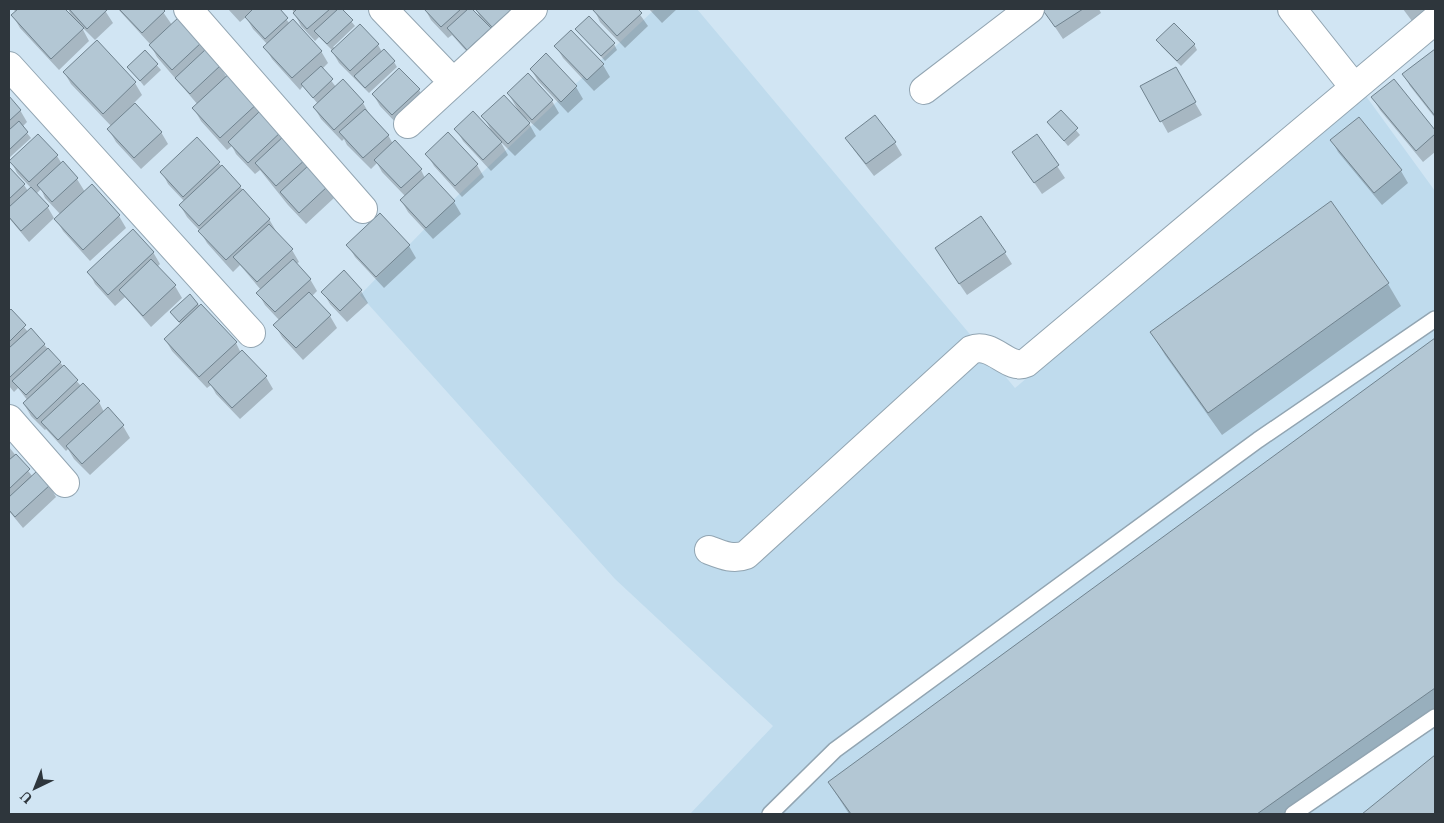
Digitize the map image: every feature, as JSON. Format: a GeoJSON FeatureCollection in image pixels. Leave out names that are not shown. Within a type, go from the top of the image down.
{"type":"FeatureCollection","features":[{"type":"Feature","properties":{"kind":"street"},"geometry":{"type":"LineString","coordinates":[[188,9],[363,208]]}},
{"type":"Feature","properties":{"kind":"street"},"geometry":{"type":"LineString","coordinates":[[383,9],[453,82]]}},
{"type":"Feature","properties":{"kind":"street"},"geometry":{"type":"LineString","coordinates":[[408,124],[533,9]]}},
{"type":"Feature","properties":{"kind":"street"},"geometry":{"type":"LineString","coordinates":[[924,90],[1030,9]]}},
{"type":"Feature","properties":{"kind":"street"},"geometry":{"type":"LineString","coordinates":[[1292,9],[1354,87]]}},
{"type":"Feature","properties":{"kind":"street"},"geometry":{"type":"LineString","coordinates":[[709,550],[727,557],[746,555],[972,350],[980,348],[992,351],[1016,364],[1026,363],[1435,20]]}},
{"type":"Feature","properties":{"kind":"street"},"geometry":{"type":"LineString","coordinates":[[9,66],[251,333]]}},
{"type":"Feature","properties":{"kind":"street"},"geometry":{"type":"LineString","coordinates":[[9,419],[65,483]]}},
{"type":"Feature","properties":{"kind":"lane"},"geometry":{"type":"LineString","coordinates":[[770,814],[835,750],[1258,440],[1435,319]]}},
{"type":"Feature","properties":{"kind":"lane"},"geometry":{"type":"LineString","coordinates":[[1293,814],[1435,717]]}},
{"type":"Feature","properties":{"kind":"shaded area"},"geometry":{"type":"Polygon","coordinates":[[[655,9],[697,9],[1015,388],[1363,92],[1435,191],[1435,814],[690,814],[773,726],[615,579],[360,295],[452,201],[655,9]]]}},
{"type":"Feature","properties":{"kind":"building"},"geometry":{"type":"Polygon","coordinates":[[[18,9],[65,9],[84,28],[51,59],[11,15],[18,9]]]}},
{"type":"Feature","properties":{"kind":"building"},"geometry":{"type":"Polygon","coordinates":[[[69,9],[106,9],[107,10],[87,29],[69,9]]]}},
{"type":"Feature","properties":{"kind":"building"},"geometry":{"type":"Polygon","coordinates":[[[119,9],[163,9],[165,11],[142,33],[119,9]]]}},
{"type":"Feature","properties":{"kind":"building"},"geometry":{"type":"Polygon","coordinates":[[[253,9],[280,9],[288,18],[265,39],[245,17],[253,9]]]}},
{"type":"Feature","properties":{"kind":"building"},"geometry":{"type":"Polygon","coordinates":[[[297,9],[330,9],[307,29],[293,13],[297,9]]]}},
{"type":"Feature","properties":{"kind":"building"},"geometry":{"type":"Polygon","coordinates":[[[338,9],[342,9],[353,20],[327,44],[314,31],[338,9]]]}},
{"type":"Feature","properties":{"kind":"building"},"geometry":{"type":"Polygon","coordinates":[[[424,9],[461,9],[441,27],[424,9]]]}},
{"type":"Feature","properties":{"kind":"building"},"geometry":{"type":"Polygon","coordinates":[[[468,9],[472,9],[491,28],[467,50],[447,28],[468,9]]]}},
{"type":"Feature","properties":{"kind":"building"},"geometry":{"type":"Polygon","coordinates":[[[475,9],[512,9],[492,27],[475,9]]]}},
{"type":"Feature","properties":{"kind":"building"},"geometry":{"type":"Polygon","coordinates":[[[592,9],[638,9],[642,13],[617,36],[592,9]]]}},
{"type":"Feature","properties":{"kind":"building"},"geometry":{"type":"Polygon","coordinates":[[[1042,9],[1083,9],[1055,27],[1042,9]]]}},
{"type":"Feature","properties":{"kind":"building"},"geometry":{"type":"Polygon","coordinates":[[[589,16],[615,43],[601,56],[575,29],[589,16]]]}},
{"type":"Feature","properties":{"kind":"building"},"geometry":{"type":"Polygon","coordinates":[[[179,17],[202,42],[172,70],[149,45],[179,17]]]}},
{"type":"Feature","properties":{"kind":"building"},"geometry":{"type":"Polygon","coordinates":[[[293,19],[322,51],[292,78],[263,47],[293,19]]]}},
{"type":"Feature","properties":{"kind":"building"},"geometry":{"type":"Polygon","coordinates":[[[1174,23],[1195,44],[1177,61],[1156,40],[1174,23]]]}},
{"type":"Feature","properties":{"kind":"building"},"geometry":{"type":"Polygon","coordinates":[[[360,24],[379,44],[350,71],[331,51],[360,24]]]}},
{"type":"Feature","properties":{"kind":"building"},"geometry":{"type":"Polygon","coordinates":[[[571,30],[604,64],[587,80],[554,46],[571,30]]]}},
{"type":"Feature","properties":{"kind":"building"},"geometry":{"type":"Polygon","coordinates":[[[97,40],[136,82],[103,114],[63,72],[97,40]]]}},
{"type":"Feature","properties":{"kind":"building"},"geometry":{"type":"Polygon","coordinates":[[[206,49],[221,65],[190,94],[175,78],[206,49]]]}},
{"type":"Feature","properties":{"kind":"building"},"geometry":{"type":"Polygon","coordinates":[[[384,49],[395,61],[365,88],[354,76],[384,49]]]}},
{"type":"Feature","properties":{"kind":"building"},"geometry":{"type":"Polygon","coordinates":[[[1435,49],[1435,116],[1402,74],[1435,49]]]}},
{"type":"Feature","properties":{"kind":"building"},"geometry":{"type":"Polygon","coordinates":[[[145,50],[158,64],[140,81],[127,67],[145,50]]]}},
{"type":"Feature","properties":{"kind":"building"},"geometry":{"type":"Polygon","coordinates":[[[546,53],[577,86],[561,102],[530,69],[546,53]]]}},
{"type":"Feature","properties":{"kind":"building"},"geometry":{"type":"Polygon","coordinates":[[[321,66],[333,79],[313,98],[301,84],[321,66]]]}},
{"type":"Feature","properties":{"kind":"building"},"geometry":{"type":"Polygon","coordinates":[[[1176,67],[1196,102],[1160,122],[1140,86],[1176,67]]]}},
{"type":"Feature","properties":{"kind":"building"},"geometry":{"type":"Polygon","coordinates":[[[399,68],[420,89],[392,115],[372,94],[399,68]]]}},
{"type":"Feature","properties":{"kind":"building"},"geometry":{"type":"Polygon","coordinates":[[[232,71],[260,101],[220,138],[192,108],[232,71]]]}},
{"type":"Feature","properties":{"kind":"building"},"geometry":{"type":"Polygon","coordinates":[[[528,73],[553,100],[532,120],[507,93],[528,73]]]}},
{"type":"Feature","properties":{"kind":"building"},"geometry":{"type":"Polygon","coordinates":[[[343,79],[364,102],[334,130],[313,107],[343,79]]]}},
{"type":"Feature","properties":{"kind":"building"},"geometry":{"type":"Polygon","coordinates":[[[1394,79],[1435,130],[1435,134],[1416,151],[1371,97],[1394,79]]]}},
{"type":"Feature","properties":{"kind":"building"},"geometry":{"type":"Polygon","coordinates":[[[504,95],[530,123],[508,144],[481,116],[504,95]]]}},
{"type":"Feature","properties":{"kind":"building"},"geometry":{"type":"Polygon","coordinates":[[[9,96],[21,110],[9,121],[9,96]]]}},
{"type":"Feature","properties":{"kind":"building"},"geometry":{"type":"Polygon","coordinates":[[[135,103],[162,132],[134,158],[107,129],[135,103]]]}},
{"type":"Feature","properties":{"kind":"building"},"geometry":{"type":"Polygon","coordinates":[[[262,109],[283,130],[248,163],[228,142],[262,109]]]}},
{"type":"Feature","properties":{"kind":"building"},"geometry":{"type":"Polygon","coordinates":[[[365,109],[389,135],[363,158],[339,132],[365,109]]]}},
{"type":"Feature","properties":{"kind":"building"},"geometry":{"type":"Polygon","coordinates":[[[1061,110],[1078,128],[1064,141],[1047,122],[1061,110]]]}},
{"type":"Feature","properties":{"kind":"building"},"geometry":{"type":"Polygon","coordinates":[[[473,111],[502,142],[483,160],[454,129],[473,111]]]}},
{"type":"Feature","properties":{"kind":"building"},"geometry":{"type":"Polygon","coordinates":[[[875,115],[896,142],[866,164],[845,138],[875,115]]]}},
{"type":"Feature","properties":{"kind":"building"},"geometry":{"type":"Polygon","coordinates":[[[1359,117],[1402,170],[1374,193],[1330,140],[1359,117]]]}},
{"type":"Feature","properties":{"kind":"building"},"geometry":{"type":"Polygon","coordinates":[[[19,121],[28,132],[9,150],[9,130],[19,121]]]}},
{"type":"Feature","properties":{"kind":"building"},"geometry":{"type":"Polygon","coordinates":[[[448,132],[478,164],[455,186],[425,154],[448,132]]]}},
{"type":"Feature","properties":{"kind":"building"},"geometry":{"type":"Polygon","coordinates":[[[38,134],[58,155],[29,182],[9,161],[38,134]]]}},
{"type":"Feature","properties":{"kind":"building"},"geometry":{"type":"Polygon","coordinates":[[[1037,134],[1059,165],[1034,183],[1012,152],[1037,134]]]}},
{"type":"Feature","properties":{"kind":"building"},"geometry":{"type":"Polygon","coordinates":[[[285,135],[307,158],[276,186],[255,163],[285,135]]]}},
{"type":"Feature","properties":{"kind":"building"},"geometry":{"type":"Polygon","coordinates":[[[197,137],[220,162],[183,197],[160,172],[197,137]]]}},
{"type":"Feature","properties":{"kind":"building"},"geometry":{"type":"Polygon","coordinates":[[[395,140],[422,169],[401,188],[374,160],[395,140]]]}},
{"type":"Feature","properties":{"kind":"building"},"geometry":{"type":"Polygon","coordinates":[[[63,161],[78,178],[52,202],[37,185],[63,161]]]}},
{"type":"Feature","properties":{"kind":"building"},"geometry":{"type":"Polygon","coordinates":[[[222,165],[241,186],[199,226],[179,205],[222,165]]]}},
{"type":"Feature","properties":{"kind":"building"},"geometry":{"type":"Polygon","coordinates":[[[309,165],[328,186],[299,213],[280,192],[309,165]]]}},
{"type":"Feature","properties":{"kind":"building"},"geometry":{"type":"Polygon","coordinates":[[[9,167],[25,184],[9,199],[9,167]]]}},
{"type":"Feature","properties":{"kind":"building"},"geometry":{"type":"Polygon","coordinates":[[[429,173],[455,201],[426,228],[400,200],[429,173]]]}},
{"type":"Feature","properties":{"kind":"building"},"geometry":{"type":"Polygon","coordinates":[[[92,184],[120,215],[83,250],[54,219],[92,184]]]}},
{"type":"Feature","properties":{"kind":"building"},"geometry":{"type":"Polygon","coordinates":[[[31,187],[49,206],[21,231],[9,217],[9,207],[31,187]]]}},
{"type":"Feature","properties":{"kind":"building"},"geometry":{"type":"Polygon","coordinates":[[[243,189],[270,219],[226,260],[198,231],[243,189]]]}},
{"type":"Feature","properties":{"kind":"building"},"geometry":{"type":"Polygon","coordinates":[[[1331,201],[1389,283],[1208,413],[1150,332],[1331,201]]]}},
{"type":"Feature","properties":{"kind":"building"},"geometry":{"type":"Polygon","coordinates":[[[380,213],[410,245],[376,277],[346,245],[380,213]]]}},
{"type":"Feature","properties":{"kind":"building"},"geometry":{"type":"Polygon","coordinates":[[[981,216],[1006,252],[959,284],[935,248],[981,216]]]}},
{"type":"Feature","properties":{"kind":"building"},"geometry":{"type":"Polygon","coordinates":[[[269,224],[293,249],[257,282],[233,257],[269,224]]]}},
{"type":"Feature","properties":{"kind":"building"},"geometry":{"type":"Polygon","coordinates":[[[133,229],[154,252],[108,295],[87,272],[133,229]]]}},
{"type":"Feature","properties":{"kind":"building"},"geometry":{"type":"Polygon","coordinates":[[[151,259],[176,285],[143,316],[119,290],[151,259]]]}},
{"type":"Feature","properties":{"kind":"building"},"geometry":{"type":"Polygon","coordinates":[[[293,259],[311,279],[275,312],[256,293],[293,259]]]}},
{"type":"Feature","properties":{"kind":"building"},"geometry":{"type":"Polygon","coordinates":[[[344,270],[362,290],[340,311],[321,292],[344,270]]]}},
{"type":"Feature","properties":{"kind":"building"},"geometry":{"type":"Polygon","coordinates":[[[309,292],[331,315],[296,348],[273,325],[309,292]]]}},
{"type":"Feature","properties":{"kind":"building"},"geometry":{"type":"Polygon","coordinates":[[[190,294],[198,304],[179,322],[170,312],[190,294]]]}},
{"type":"Feature","properties":{"kind":"building"},"geometry":{"type":"Polygon","coordinates":[[[201,304],[237,342],[199,377],[164,339],[201,304]]]}},
{"type":"Feature","properties":{"kind":"building"},"geometry":{"type":"Polygon","coordinates":[[[11,309],[26,325],[9,342],[9,311],[11,309]]]}},
{"type":"Feature","properties":{"kind":"building"},"geometry":{"type":"Polygon","coordinates":[[[31,328],[45,344],[9,378],[9,348],[31,328]]]}},
{"type":"Feature","properties":{"kind":"building"},"geometry":{"type":"Polygon","coordinates":[[[1435,338],[1435,688],[1257,814],[851,814],[828,782],[1435,338]]]}},
{"type":"Feature","properties":{"kind":"building"},"geometry":{"type":"Polygon","coordinates":[[[48,348],[61,362],[26,395],[12,381],[48,348]]]}},
{"type":"Feature","properties":{"kind":"building"},"geometry":{"type":"Polygon","coordinates":[[[242,350],[267,376],[232,408],[208,382],[242,350]]]}},
{"type":"Feature","properties":{"kind":"building"},"geometry":{"type":"Polygon","coordinates":[[[64,365],[78,380],[37,419],[23,403],[64,365]]]}},
{"type":"Feature","properties":{"kind":"building"},"geometry":{"type":"Polygon","coordinates":[[[83,383],[100,401],[58,440],[41,422],[83,383]]]}},
{"type":"Feature","properties":{"kind":"building"},"geometry":{"type":"Polygon","coordinates":[[[108,407],[124,425],[82,464],[66,446],[108,407]]]}},
{"type":"Feature","properties":{"kind":"building"},"geometry":{"type":"Polygon","coordinates":[[[16,454],[30,469],[9,489],[9,460],[16,454]]]}},
{"type":"Feature","properties":{"kind":"building"},"geometry":{"type":"Polygon","coordinates":[[[37,471],[50,485],[15,517],[9,510],[9,497],[37,471]]]}},
{"type":"Feature","properties":{"kind":"building"},"geometry":{"type":"Polygon","coordinates":[[[1435,755],[1435,814],[1362,814],[1435,755]]]}}]}
